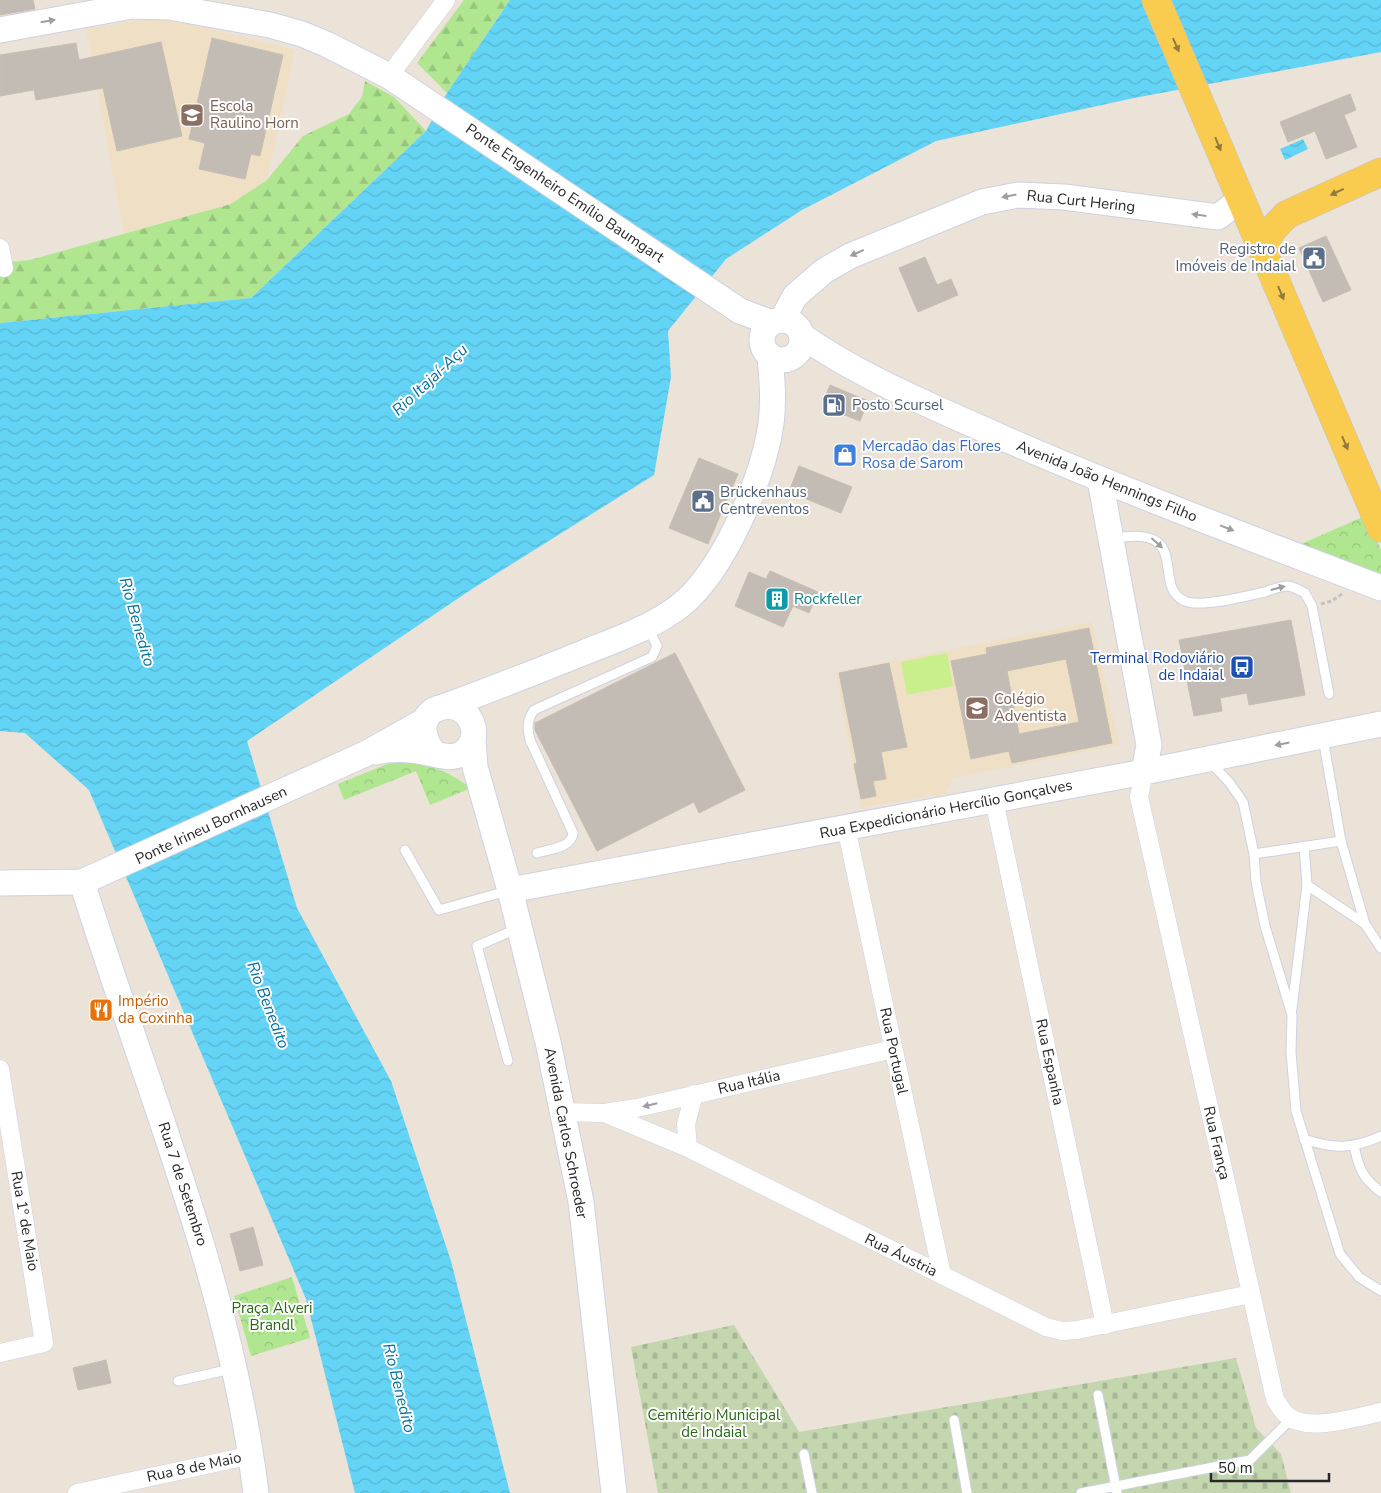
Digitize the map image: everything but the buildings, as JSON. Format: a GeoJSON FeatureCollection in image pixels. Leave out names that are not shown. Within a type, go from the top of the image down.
{"type":"FeatureCollection","features":[{"type":"Feature","properties":{"kind":"main road"},"geometry":{"type":"LineString","coordinates":[[1156,0],[1200,99],[1381,528]]}},
{"type":"Feature","properties":{"kind":"main road","name":"Ponte Engenheiro Emílio Baumgart"},"geometry":{"type":"LineString","coordinates":[[0,30],[133,3],[167,4],[270,25],[302,34],[389,76],[734,307],[781,342]]}},
{"type":"Feature","properties":{"kind":"main road"},"geometry":{"type":"LineString","coordinates":[[1262,249],[1272,230],[1286,215],[1381,172]]}},
{"type":"Feature","properties":{"kind":"main road","name":"Rua Curt Hering"},"geometry":{"type":"LineString","coordinates":[[781,342],[795,296],[824,271],[850,256],[982,202],[1018,195],[1064,197],[1218,217],[1241,198]]}},
{"type":"Feature","properties":{"kind":"main road"},"geometry":{"type":"LineString","coordinates":[[1241,198],[1262,213],[1286,215]]}},
{"type":"Feature","properties":{"kind":"main road"},"geometry":{"type":"LineString","coordinates":[[365,754],[436,713],[648,627],[681,605],[694,593],[726,548],[759,470],[766,446],[781,342]]}},
{"type":"Feature","properties":{"kind":"main road","name":"Avenida João Hennings Filho"},"geometry":{"type":"LineString","coordinates":[[781,342],[839,361],[952,416],[1100,480],[1381,588]]}},
{"type":"Feature","properties":{"kind":"main road"},"geometry":{"type":"LineString","coordinates":[[1100,480],[1149,745],[1144,772]]}},
{"type":"Feature","properties":{"kind":"main road"},"geometry":{"type":"LineString","coordinates":[[365,754],[399,750],[440,755],[462,753],[474,736],[492,701],[504,688],[519,678]]}},
{"type":"Feature","properties":{"kind":"main road"},"geometry":{"type":"LineString","coordinates":[[474,736],[469,716],[455,706],[436,713],[423,729],[424,738],[440,755],[469,770],[478,781]]}},
{"type":"Feature","properties":{"kind":"main road","name":"Rua Expedicionário Hercílio Gonçalves"},"geometry":{"type":"LineString","coordinates":[[510,890],[1144,772],[1381,724]]}},
{"type":"Feature","properties":{"kind":"main road","name":"Avenida Carlos Schroeder"},"geometry":{"type":"LineString","coordinates":[[474,736],[472,754],[478,781],[510,890],[548,1042],[581,1202],[614,1493]]}},
{"type":"Feature","properties":{"kind":"main road","name":"Ponte Irineu Bornhausen"},"geometry":{"type":"LineString","coordinates":[[82,882],[115,869],[365,754]]}},
{"type":"Feature","properties":{"kind":"main road"},"geometry":{"type":"LineString","coordinates":[[0,883],[82,882]]}},
{"type":"Feature","properties":{"kind":"main road","name":"Rua 7 de Setembro"},"geometry":{"type":"LineString","coordinates":[[82,882],[150,1081],[196,1227],[234,1369],[252,1454],[256,1493]]}},
{"type":"Feature","properties":{"kind":"street"},"geometry":{"type":"LineString","coordinates":[[389,76],[443,1]]}},
{"type":"Feature","properties":{"kind":"street"},"geometry":{"type":"LineString","coordinates":[[0,248],[4,268]]}},
{"type":"Feature","properties":{"kind":"street","name":"Rua França"},"geometry":{"type":"LineString","coordinates":[[1144,772],[1138,797],[1275,1399],[1282,1411],[1290,1419]]}},
{"type":"Feature","properties":{"kind":"street","name":"Rua Espanha"},"geometry":{"type":"LineString","coordinates":[[994,800],[1105,1325]]}},
{"type":"Feature","properties":{"kind":"street","name":"Rua Portugal"},"geometry":{"type":"LineString","coordinates":[[846,827],[942,1275]]}},
{"type":"Feature","properties":{"kind":"street","name":"Rua Itália"},"geometry":{"type":"LineString","coordinates":[[604,1113],[893,1049]]}},
{"type":"Feature","properties":{"kind":"street","name":"Rua 1º de Maio"},"geometry":{"type":"LineString","coordinates":[[0,1069],[44,1343],[0,1353]]}},
{"type":"Feature","properties":{"kind":"street"},"geometry":{"type":"LineString","coordinates":[[688,1148],[686,1124],[694,1094]]}},
{"type":"Feature","properties":{"kind":"street","name":"Rua Áustria"},"geometry":{"type":"LineString","coordinates":[[563,1112],[604,1113],[688,1148],[1046,1327],[1062,1331],[1077,1330],[1251,1294]]}},
{"type":"Feature","properties":{"kind":"street"},"geometry":{"type":"LineString","coordinates":[[1290,1419],[1318,1424],[1381,1412]]}},
{"type":"Feature","properties":{"kind":"street","name":"Rua 8 de Maio"},"geometry":{"type":"LineString","coordinates":[[77,1493],[141,1486],[252,1454]]}},
{"type":"Feature","properties":{"kind":"lane"},"geometry":{"type":"LineString","coordinates":[[1111,540],[1134,535],[1152,537],[1164,549],[1175,593],[1185,601],[1204,602],[1288,586],[1305,593],[1312,606],[1329,694]]}},
{"type":"Feature","properties":{"kind":"lane"},"geometry":{"type":"LineString","coordinates":[[537,853],[569,843],[573,833],[530,740],[527,729],[528,718],[534,710],[652,657],[656,646],[648,627]]}},
{"type":"Feature","properties":{"kind":"lane"},"geometry":{"type":"LineString","coordinates":[[1322,736],[1342,841],[1365,924],[1381,948]]}},
{"type":"Feature","properties":{"kind":"lane"},"geometry":{"type":"LineString","coordinates":[[1207,759],[1229,782],[1243,802],[1254,854],[1256,882],[1265,926],[1292,1014]]}},
{"type":"Feature","properties":{"kind":"lane"},"geometry":{"type":"LineString","coordinates":[[1254,854],[1342,841]]}},
{"type":"Feature","properties":{"kind":"lane"},"geometry":{"type":"LineString","coordinates":[[1304,846],[1307,884],[1292,1014],[1291,1052],[1296,1111],[1340,1254],[1359,1277],[1381,1291]]}},
{"type":"Feature","properties":{"kind":"lane"},"geometry":{"type":"LineString","coordinates":[[405,850],[439,910],[510,890]]}},
{"type":"Feature","properties":{"kind":"lane"},"geometry":{"type":"LineString","coordinates":[[1307,884],[1365,924]]}},
{"type":"Feature","properties":{"kind":"lane"},"geometry":{"type":"LineString","coordinates":[[508,1060],[478,946],[519,928]]}},
{"type":"Feature","properties":{"kind":"lane"},"geometry":{"type":"LineString","coordinates":[[1304,1139],[1330,1147],[1354,1145],[1381,1136]]}},
{"type":"Feature","properties":{"kind":"lane"},"geometry":{"type":"LineString","coordinates":[[1354,1145],[1358,1166],[1363,1176],[1381,1192]]}},
{"type":"Feature","properties":{"kind":"lane"},"geometry":{"type":"LineString","coordinates":[[178,1382],[234,1369]]}},
{"type":"Feature","properties":{"kind":"lane"},"geometry":{"type":"LineString","coordinates":[[1098,1395],[1116,1490]]}},
{"type":"Feature","properties":{"kind":"lane"},"geometry":{"type":"LineString","coordinates":[[1081,1493],[1116,1490],[1250,1460],[1290,1419]]}},
{"type":"Feature","properties":{"kind":"lane"},"geometry":{"type":"LineString","coordinates":[[954,1420],[967,1493]]}},
{"type":"Feature","properties":{"kind":"lane"},"geometry":{"type":"LineString","coordinates":[[804,1454],[812,1493]]}},
{"type":"Feature","properties":{"kind":"path"},"geometry":{"type":"LineString","coordinates":[[1312,606],[1332,601],[1347,591],[1353,577]]}},
{"type":"Feature","properties":{"kind":"shaded area","name":"Escola Raulino Horn"},"geometry":{"type":"Polygon","coordinates":[[[162,17],[295,50],[267,180],[231,204],[124,234],[86,29],[162,17]]]}},
{"type":"Feature","properties":{"kind":"shaded area","name":"Colégio Adventista"},"geometry":{"type":"Polygon","coordinates":[[[1092,622],[1119,745],[953,778],[946,793],[861,808],[836,672],[1092,622]]]}},
{"type":"Feature","properties":{"kind":"green space"},"geometry":{"type":"Polygon","coordinates":[[[464,0],[510,0],[447,93],[417,63],[464,0]]]}},
{"type":"Feature","properties":{"kind":"green space"},"geometry":{"type":"Polygon","coordinates":[[[365,81],[394,97],[426,131],[251,298],[0,323],[0,263],[30,260],[231,204],[267,180],[303,136],[349,114],[362,97],[365,81]]]}},
{"type":"Feature","properties":{"kind":"green space"},"geometry":{"type":"Polygon","coordinates":[[[1365,516],[1381,550],[1381,573],[1377,575],[1299,545],[1365,516]]]}},
{"type":"Feature","properties":{"kind":"green space"},"geometry":{"type":"Polygon","coordinates":[[[947,653],[953,686],[907,695],[901,662],[947,653]]]}},
{"type":"Feature","properties":{"kind":"green space"},"geometry":{"type":"Polygon","coordinates":[[[395,761],[416,763],[435,768],[453,776],[471,788],[430,805],[416,771],[344,800],[338,784],[395,761]]]}},
{"type":"Feature","properties":{"kind":"green space","name":"Praça Alveri Brandl"},"geometry":{"type":"Polygon","coordinates":[[[292,1277],[310,1338],[251,1356],[234,1296],[292,1277]]]}},
{"type":"Feature","properties":{"kind":"green space","name":"Cemitério Municipal de Indaial"},"geometry":{"type":"Polygon","coordinates":[[[734,1325],[799,1432],[1236,1358],[1256,1428],[1281,1454],[1291,1493],[658,1493],[631,1347],[734,1325]]]}},
{"type":"Feature","properties":{"kind":"water"},"geometry":{"type":"Polygon","coordinates":[[[510,0],[1381,0],[1381,52],[1134,98],[936,141],[802,210],[726,259],[668,331],[671,377],[654,475],[472,589],[247,741],[297,908],[391,1081],[451,1261],[510,1493],[355,1493],[306,1299],[89,790],[25,733],[0,731],[0,323],[251,298],[426,131],[447,93],[510,0]]]}},
{"type":"Feature","properties":{"kind":"water"},"geometry":{"type":"Polygon","coordinates":[[[1303,139],[1308,149],[1285,160],[1280,149],[1303,139]]]}},
{"type":"Feature","properties":{"kind":"place","name":"Escola Raulino Horn"},"geometry":{"type":"Point","coordinates":[192,115]}},
{"type":"Feature","properties":{"kind":"place","name":"Registro de Imóveis de Indaial"},"geometry":{"type":"Point","coordinates":[1314,258]}},
{"type":"Feature","properties":{"kind":"place","name":"Posto Scursel"},"geometry":{"type":"Point","coordinates":[834,405]}},
{"type":"Feature","properties":{"kind":"place","name":"Mercadão das Flores Rosa de Sarom"},"geometry":{"type":"Point","coordinates":[845,455]}},
{"type":"Feature","properties":{"kind":"place","name":"Brückenhaus Centreventos"},"geometry":{"type":"Point","coordinates":[703,501]}},
{"type":"Feature","properties":{"kind":"place","name":"Rockfeller"},"geometry":{"type":"Point","coordinates":[777,599]}},
{"type":"Feature","properties":{"kind":"place","name":"Terminal Rodoviário de Indaial"},"geometry":{"type":"Point","coordinates":[1242,667]}},
{"type":"Feature","properties":{"kind":"place","name":"Colégio Adventista"},"geometry":{"type":"Point","coordinates":[977,708]}},
{"type":"Feature","properties":{"kind":"place","name":"Império da Coxinha"},"geometry":{"type":"Point","coordinates":[101,1010]}},
{"type":"Feature","properties":{"kind":"water label","name":"Rio Itajaí-Açu"},"geometry":{"type":"Point","coordinates":[430,380]}},
{"type":"Feature","properties":{"kind":"water label","name":"Rio Benedito"},"geometry":{"type":"Point","coordinates":[137,622]}},
{"type":"Feature","properties":{"kind":"water label","name":"Rio Benedito"},"geometry":{"type":"Point","coordinates":[268,1005]}},
{"type":"Feature","properties":{"kind":"water label","name":"Rio Benedito"},"geometry":{"type":"Point","coordinates":[399,1388]}}]}
